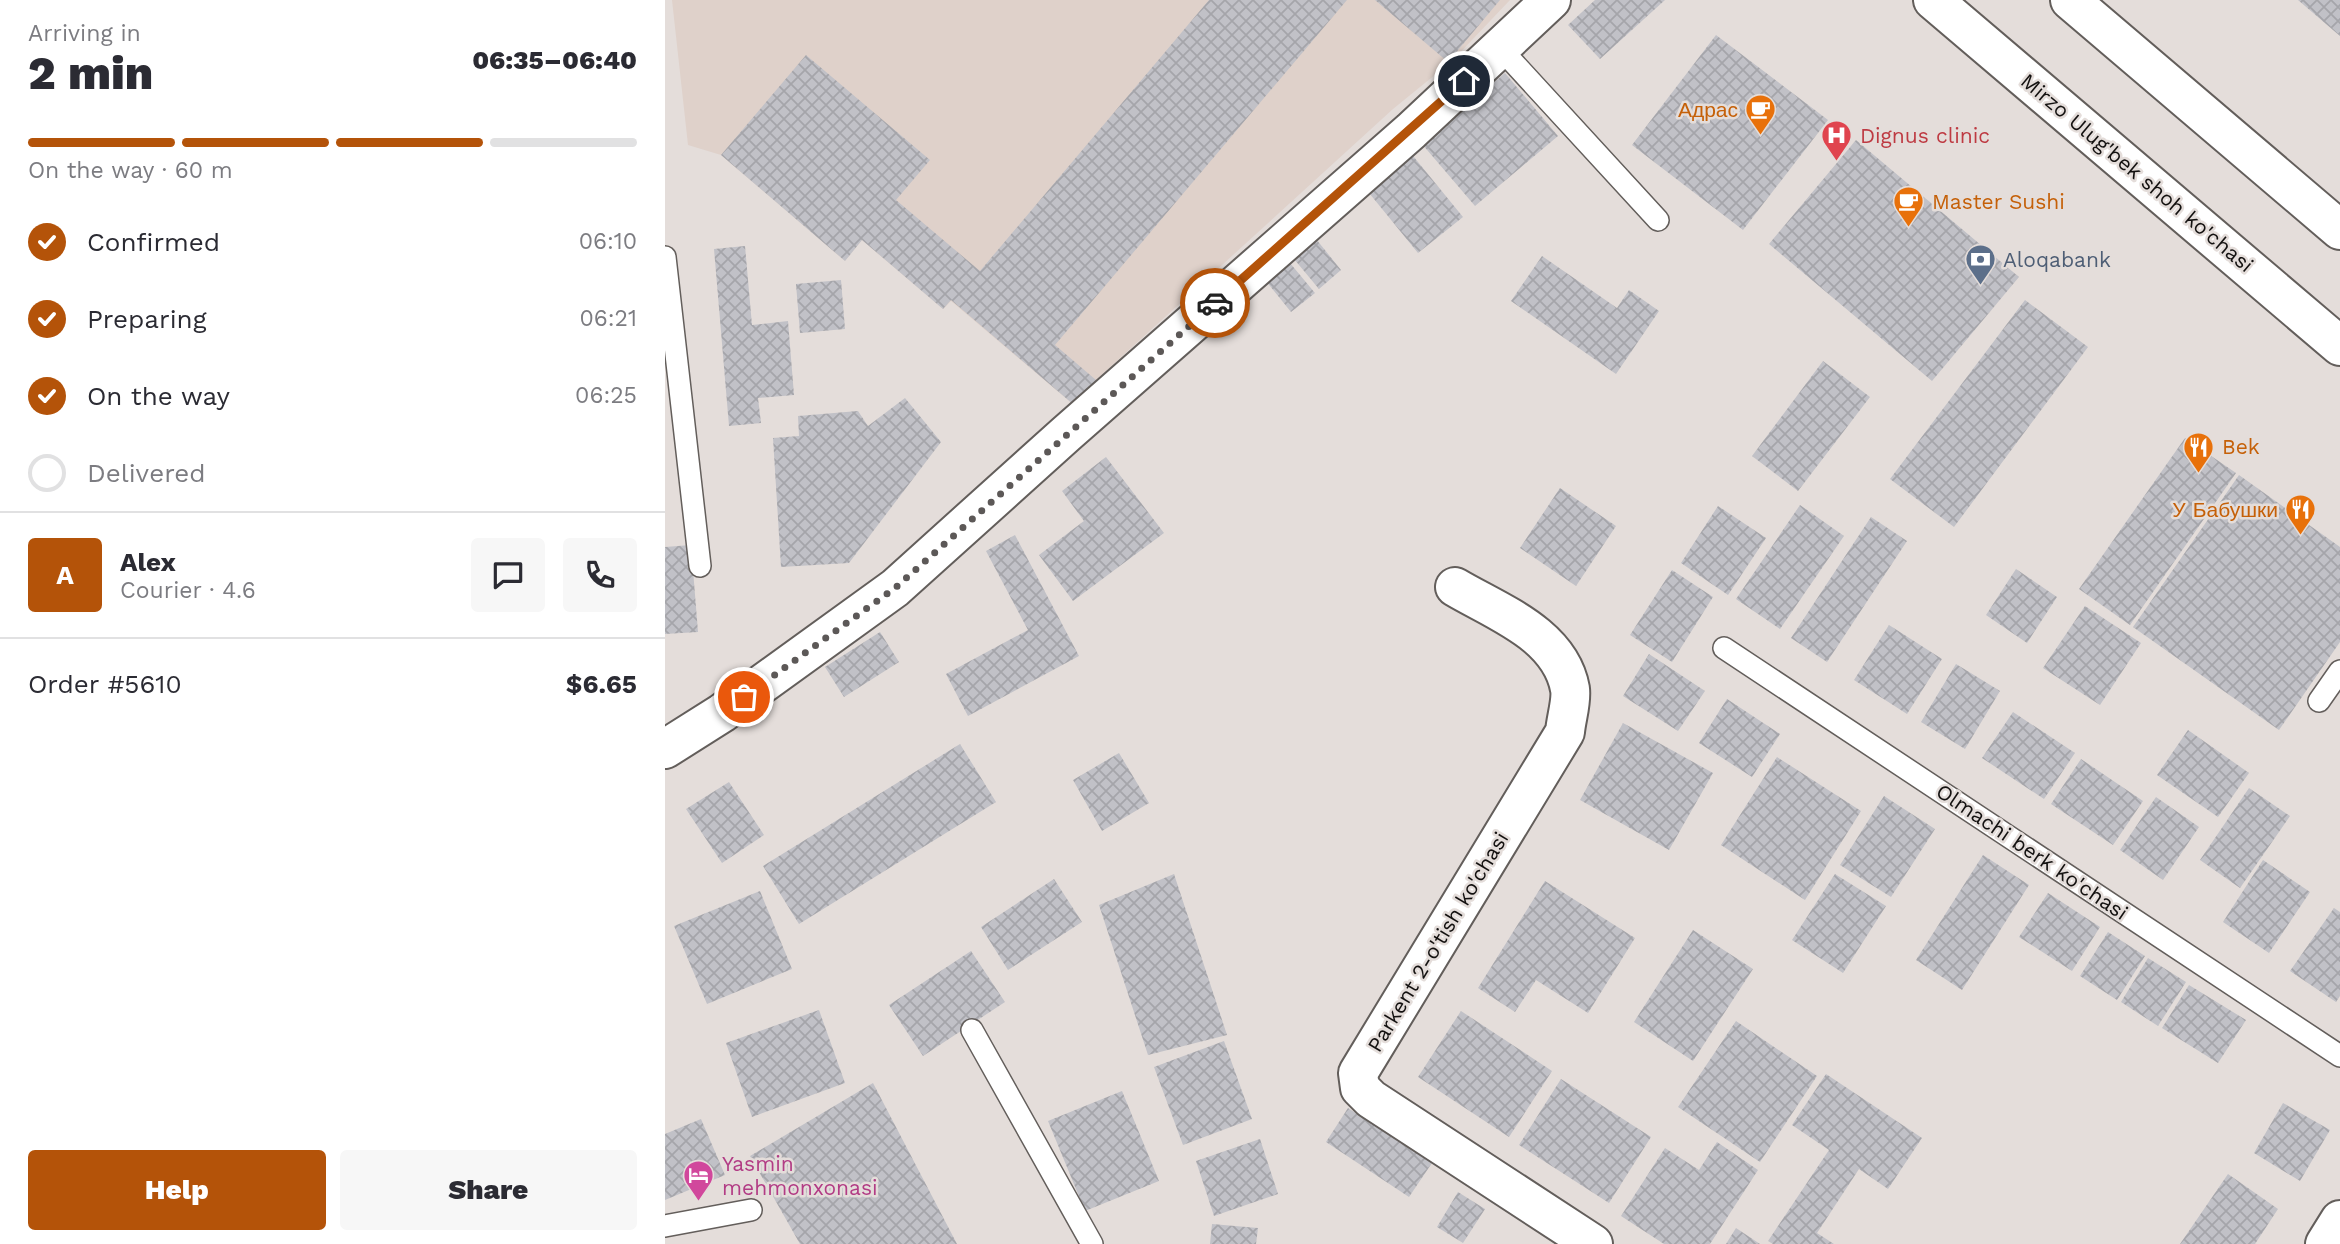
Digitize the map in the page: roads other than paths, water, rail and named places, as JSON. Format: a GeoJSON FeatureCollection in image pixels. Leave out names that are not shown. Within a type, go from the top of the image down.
{"type":"FeatureCollection","features":[{"type":"Feature","properties":{"kind":"street"},"geometry":{"type":"LineString","coordinates":[[665,749],[723,713],[895,588],[1411,131],[1551,0]]}},
{"type":"Feature","properties":{"kind":"street","name":"Mirzo Ulug'bek shoh ko'chasi"},"geometry":{"type":"LineString","coordinates":[[1933,0],[2340,346]]}},
{"type":"Feature","properties":{"kind":"street"},"geometry":{"type":"LineString","coordinates":[[2070,0],[2340,230]]}},
{"type":"Feature","properties":{"kind":"street","name":"Parkent 2-o'tish ko'chasi"},"geometry":{"type":"LineString","coordinates":[[1455,587],[1534,633],[1557,654],[1570,690],[1565,732],[1358,1073],[1360,1088],[1371,1099],[1593,1244]]}},
{"type":"Feature","properties":{"kind":"street"},"geometry":{"type":"LineString","coordinates":[[2325,1244],[2340,1220]]}},
{"type":"Feature","properties":{"kind":"lane"},"geometry":{"type":"LineString","coordinates":[[1500,48],[1658,220]]}},
{"type":"Feature","properties":{"kind":"lane"},"geometry":{"type":"LineString","coordinates":[[665,257],[700,566]]}},
{"type":"Feature","properties":{"kind":"lane","name":"Olmachi berk ko'chasi"},"geometry":{"type":"LineString","coordinates":[[1724,648],[2340,1056]]}},
{"type":"Feature","properties":{"kind":"lane"},"geometry":{"type":"LineString","coordinates":[[2319,701],[2340,671]]}},
{"type":"Feature","properties":{"kind":"lane"},"geometry":{"type":"LineString","coordinates":[[972,1030],[1093,1244]]}},
{"type":"Feature","properties":{"kind":"lane"},"geometry":{"type":"LineString","coordinates":[[665,1226],[751,1210]]}},
{"type":"Feature","properties":{"kind":"place","name":"Адрас"},"geometry":{"type":"Point","coordinates":[1761,137]}},
{"type":"Feature","properties":{"kind":"place","name":"Dignus clinic"},"geometry":{"type":"Point","coordinates":[1837,163]}},
{"type":"Feature","properties":{"kind":"place","name":"Master Sushi"},"geometry":{"type":"Point","coordinates":[1909,229]}},
{"type":"Feature","properties":{"kind":"place","name":"Aloqabank"},"geometry":{"type":"Point","coordinates":[1980,287]}},
{"type":"Feature","properties":{"kind":"place","name":"Bek"},"geometry":{"type":"Point","coordinates":[2199,474]}},
{"type":"Feature","properties":{"kind":"place","name":"У Бабушки"},"geometry":{"type":"Point","coordinates":[2301,537]}},
{"type":"Feature","properties":{"kind":"place","name":"Yasmin mehmonxonasi"},"geometry":{"type":"Point","coordinates":[699,1203]}}]}
